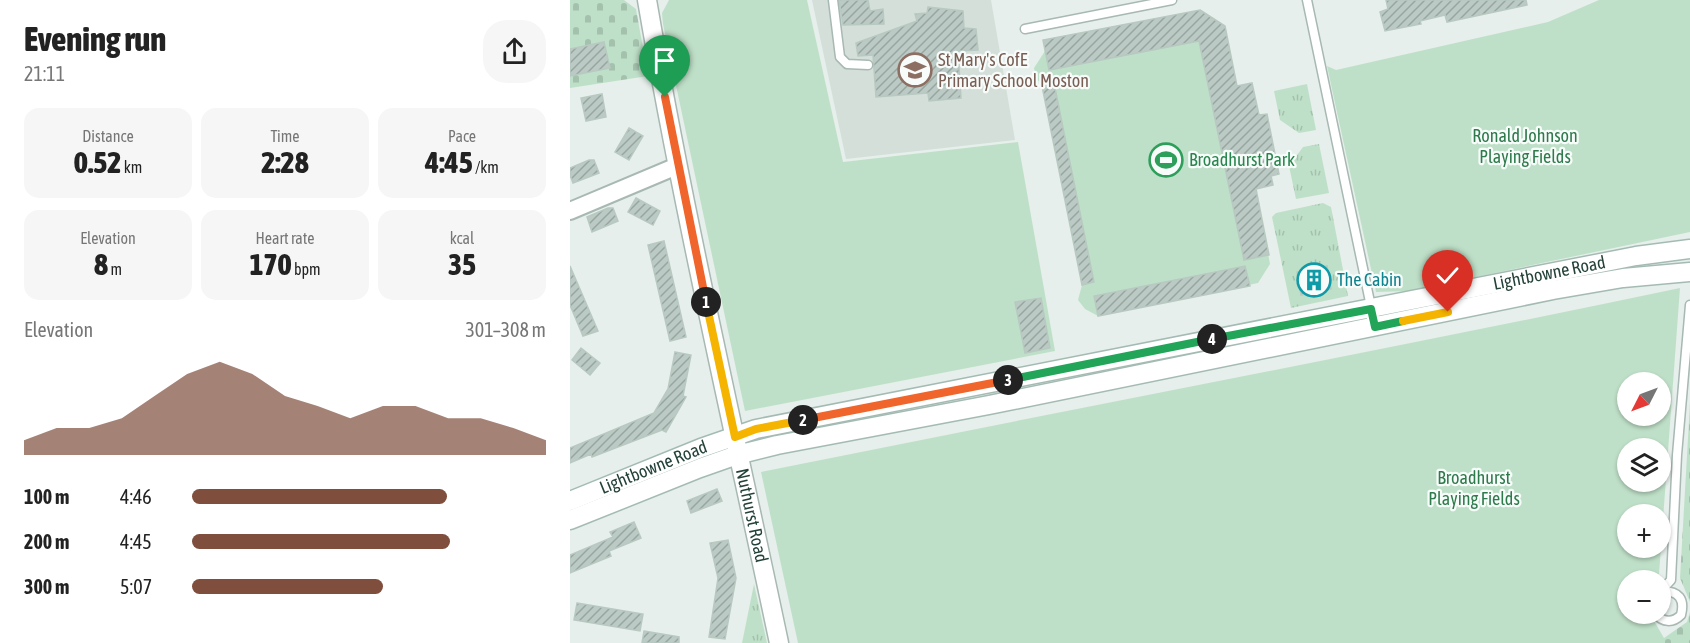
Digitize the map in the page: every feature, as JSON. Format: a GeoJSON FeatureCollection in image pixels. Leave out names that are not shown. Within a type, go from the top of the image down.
{"type":"FeatureCollection","features":[{"type":"Feature","properties":{"kind":"main road","name":"Nuthurst Road"},"geometry":{"type":"LineString","coordinates":[[647,0],[677,165],[779,643]]}},
{"type":"Feature","properties":{"kind":"main road","name":"Lightbowne Road"},"geometry":{"type":"LineString","coordinates":[[1373,318],[1636,255],[1690,249]]}},
{"type":"Feature","properties":{"kind":"main road","name":"Lightbowne Road"},"geometry":{"type":"LineString","coordinates":[[570,520],[736,446],[756,429],[912,398],[1373,318],[1611,280],[1690,272]]}},
{"type":"Feature","properties":{"kind":"main road","name":"Lightbowne Road"},"geometry":{"type":"LineString","coordinates":[[570,501],[692,452],[736,446]]}},
{"type":"Feature","properties":{"kind":"street"},"geometry":{"type":"LineString","coordinates":[[570,211],[677,165]]}},
{"type":"Feature","properties":{"kind":"lane"},"geometry":{"type":"LineString","coordinates":[[833,0],[840,57],[847,64],[868,65]]}},
{"type":"Feature","properties":{"kind":"lane"},"geometry":{"type":"LineString","coordinates":[[1025,29],[1172,0]]}},
{"type":"Feature","properties":{"kind":"lane"},"geometry":{"type":"LineString","coordinates":[[1307,0],[1373,318]]}},
{"type":"Feature","properties":{"kind":"lane"},"geometry":{"type":"LineString","coordinates":[[1671,621],[1676,620],[1681,615],[1683,603],[1671,580],[1677,454],[1690,305]]}},
{"type":"Feature","properties":{"kind":"lane"},"geometry":{"type":"LineString","coordinates":[[1671,592],[1676,593]]}},
{"type":"Feature","properties":{"kind":"shaded area","name":"St Mary's CofE Primary School Moston"},"geometry":{"type":"Polygon","coordinates":[[[812,0],[991,0],[1015,140],[846,159],[812,0]]]}},
{"type":"Feature","properties":{"kind":"green space"},"geometry":{"type":"Polygon","coordinates":[[[570,0],[624,0],[636,9],[648,76],[570,88],[570,0]]]}},
{"type":"Feature","properties":{"kind":"green space"},"geometry":{"type":"Polygon","coordinates":[[[669,0],[807,0],[843,162],[1018,142],[1055,351],[745,411],[663,24],[662,13],[669,0]]]}},
{"type":"Feature","properties":{"kind":"green space","name":"Ronald Johnson Playing Fields"},"geometry":{"type":"Polygon","coordinates":[[[1599,0],[1690,0],[1690,232],[1409,291],[1376,292],[1327,66],[1336,70],[1548,22],[1599,0]]]}},
{"type":"Feature","properties":{"kind":"green space","name":"Broadhurst Park"},"geometry":{"type":"Polygon","coordinates":[[[1200,10],[1225,26],[1237,86],[1252,83],[1259,115],[1267,114],[1279,174],[1271,176],[1273,185],[1256,189],[1270,264],[1258,283],[1098,316],[1085,309],[1078,300],[1082,285],[1042,86],[1044,85],[1036,79],[1034,68],[1045,51],[1043,40],[1200,10]]]}},
{"type":"Feature","properties":{"kind":"green space"},"geometry":{"type":"Polygon","coordinates":[[[1307,84],[1316,130],[1299,133],[1280,120],[1274,91],[1307,84]]]}},
{"type":"Feature","properties":{"kind":"green space"},"geometry":{"type":"Polygon","coordinates":[[[1319,144],[1329,193],[1296,199],[1289,166],[1303,147],[1319,144]]]}},
{"type":"Feature","properties":{"kind":"green space"},"geometry":{"type":"Polygon","coordinates":[[[1323,203],[1331,207],[1348,296],[1291,308],[1272,217],[1276,213],[1323,203]]]}},
{"type":"Feature","properties":{"kind":"green space","name":"Broadhurst Playing Fields"},"geometry":{"type":"Polygon","coordinates":[[[1680,288],[1671,411],[1671,372],[1617,372],[1617,426],[1670,426],[1669,438],[1617,438],[1617,492],[1665,492],[1664,504],[1617,504],[1617,558],[1660,558],[1659,570],[1617,570],[1617,624],[1656,624],[1664,638],[1664,643],[798,643],[761,472],[1680,288]]]}},
{"type":"Feature","properties":{"kind":"green space"},"geometry":{"type":"Polygon","coordinates":[[[1690,403],[1690,602],[1680,578],[1690,403]]]}},
{"type":"Feature","properties":{"kind":"green space"},"geometry":{"type":"Polygon","coordinates":[[[754,584],[767,643],[742,643],[754,584]]]}},
{"type":"Feature","properties":{"kind":"green space"},"geometry":{"type":"Polygon","coordinates":[[[1690,612],[1690,643],[1664,643],[1664,638],[1687,622],[1690,612]]]}},
{"type":"Feature","properties":{"kind":"building"},"geometry":{"type":"Polygon","coordinates":[[[839,0],[868,0],[870,11],[883,9],[884,24],[843,25],[839,0]]]}},
{"type":"Feature","properties":{"kind":"building"},"geometry":{"type":"Polygon","coordinates":[[[1386,0],[1526,0],[1527,5],[1447,22],[1445,15],[1420,21],[1421,24],[1385,31],[1380,12],[1388,9],[1386,0]]]}},
{"type":"Feature","properties":{"kind":"building"},"geometry":{"type":"Polygon","coordinates":[[[928,7],[963,11],[964,28],[976,29],[978,50],[958,51],[961,98],[929,101],[928,93],[876,97],[873,55],[858,56],[856,43],[917,21],[915,14],[927,13],[928,7]]]}},
{"type":"Feature","properties":{"kind":"building"},"geometry":{"type":"Polygon","coordinates":[[[1200,10],[1225,26],[1237,86],[1252,83],[1259,115],[1267,114],[1279,174],[1271,176],[1273,185],[1256,189],[1269,255],[1244,260],[1199,41],[1049,70],[1043,40],[1200,10]]]}},
{"type":"Feature","properties":{"kind":"building"},"geometry":{"type":"Polygon","coordinates":[[[604,42],[610,68],[570,76],[570,49],[604,42]]]}},
{"type":"Feature","properties":{"kind":"building"},"geometry":{"type":"Polygon","coordinates":[[[1054,83],[1094,282],[1082,285],[1042,86],[1054,83]]]}},
{"type":"Feature","properties":{"kind":"building"},"geometry":{"type":"Polygon","coordinates":[[[602,94],[606,117],[586,121],[581,98],[602,94]]]}},
{"type":"Feature","properties":{"kind":"building"},"geometry":{"type":"Polygon","coordinates":[[[629,128],[643,136],[629,160],[615,152],[629,128]]]}},
{"type":"Feature","properties":{"kind":"building"},"geometry":{"type":"Polygon","coordinates":[[[594,160],[599,173],[573,183],[570,168],[594,160]]]}},
{"type":"Feature","properties":{"kind":"building"},"geometry":{"type":"Polygon","coordinates":[[[636,198],[660,211],[653,225],[628,212],[636,198]]]}},
{"type":"Feature","properties":{"kind":"building"},"geometry":{"type":"Polygon","coordinates":[[[613,208],[618,221],[592,232],[587,217],[613,208]]]}},
{"type":"Feature","properties":{"kind":"building"},"geometry":{"type":"Polygon","coordinates":[[[664,241],[686,337],[670,341],[648,245],[664,241]]]}},
{"type":"Feature","properties":{"kind":"building"},"geometry":{"type":"Polygon","coordinates":[[[570,266],[598,331],[583,336],[570,305],[570,266]]]}},
{"type":"Feature","properties":{"kind":"building"},"geometry":{"type":"Polygon","coordinates":[[[1245,266],[1250,286],[1098,316],[1094,296],[1245,266]]]}},
{"type":"Feature","properties":{"kind":"building","name":"The Cabin"},"geometry":{"type":"Polygon","coordinates":[[[1327,266],[1331,289],[1301,295],[1297,272],[1327,266]]]}},
{"type":"Feature","properties":{"kind":"building"},"geometry":{"type":"Polygon","coordinates":[[[1041,298],[1050,348],[1025,353],[1015,302],[1041,298]]]}},
{"type":"Feature","properties":{"kind":"building"},"geometry":{"type":"Polygon","coordinates":[[[581,348],[600,363],[590,375],[572,360],[581,348]]]}},
{"type":"Feature","properties":{"kind":"building"},"geometry":{"type":"Polygon","coordinates":[[[675,352],[691,355],[683,396],[686,397],[666,432],[662,430],[570,463],[570,448],[654,413],[668,389],[675,352]]]}},
{"type":"Feature","properties":{"kind":"building"},"geometry":{"type":"Polygon","coordinates":[[[717,489],[722,501],[691,513],[687,501],[717,489]]]}},
{"type":"Feature","properties":{"kind":"building"},"geometry":{"type":"Polygon","coordinates":[[[634,522],[641,538],[609,551],[611,556],[570,573],[570,555],[613,537],[610,532],[634,522]]]}},
{"type":"Feature","properties":{"kind":"building"},"geometry":{"type":"Polygon","coordinates":[[[728,540],[736,578],[725,639],[709,637],[718,578],[710,543],[728,540]]]}},
{"type":"Feature","properties":{"kind":"building"},"geometry":{"type":"Polygon","coordinates":[[[577,603],[643,614],[640,631],[574,620],[577,603]]]}},
{"type":"Feature","properties":{"kind":"building"},"geometry":{"type":"Polygon","coordinates":[[[644,631],[679,637],[679,643],[642,643],[644,631]]]}},
{"type":"Feature","properties":{"kind":"place","name":"St Mary's CofE Primary School Moston"},"geometry":{"type":"Point","coordinates":[915,70]}},
{"type":"Feature","properties":{"kind":"place","name":"Broadhurst Park"},"geometry":{"type":"Point","coordinates":[1166,160]}},
{"type":"Feature","properties":{"kind":"place","name":"The Cabin"},"geometry":{"type":"Point","coordinates":[1314,280]}},
{"type":"Feature","properties":{"kind":"route"},"geometry":{"type":"LineString","coordinates":[[665,97],[677,165],[735,437],[756,429],[1279,325],[1371,309],[1375,327],[1448,312]]}}]}
